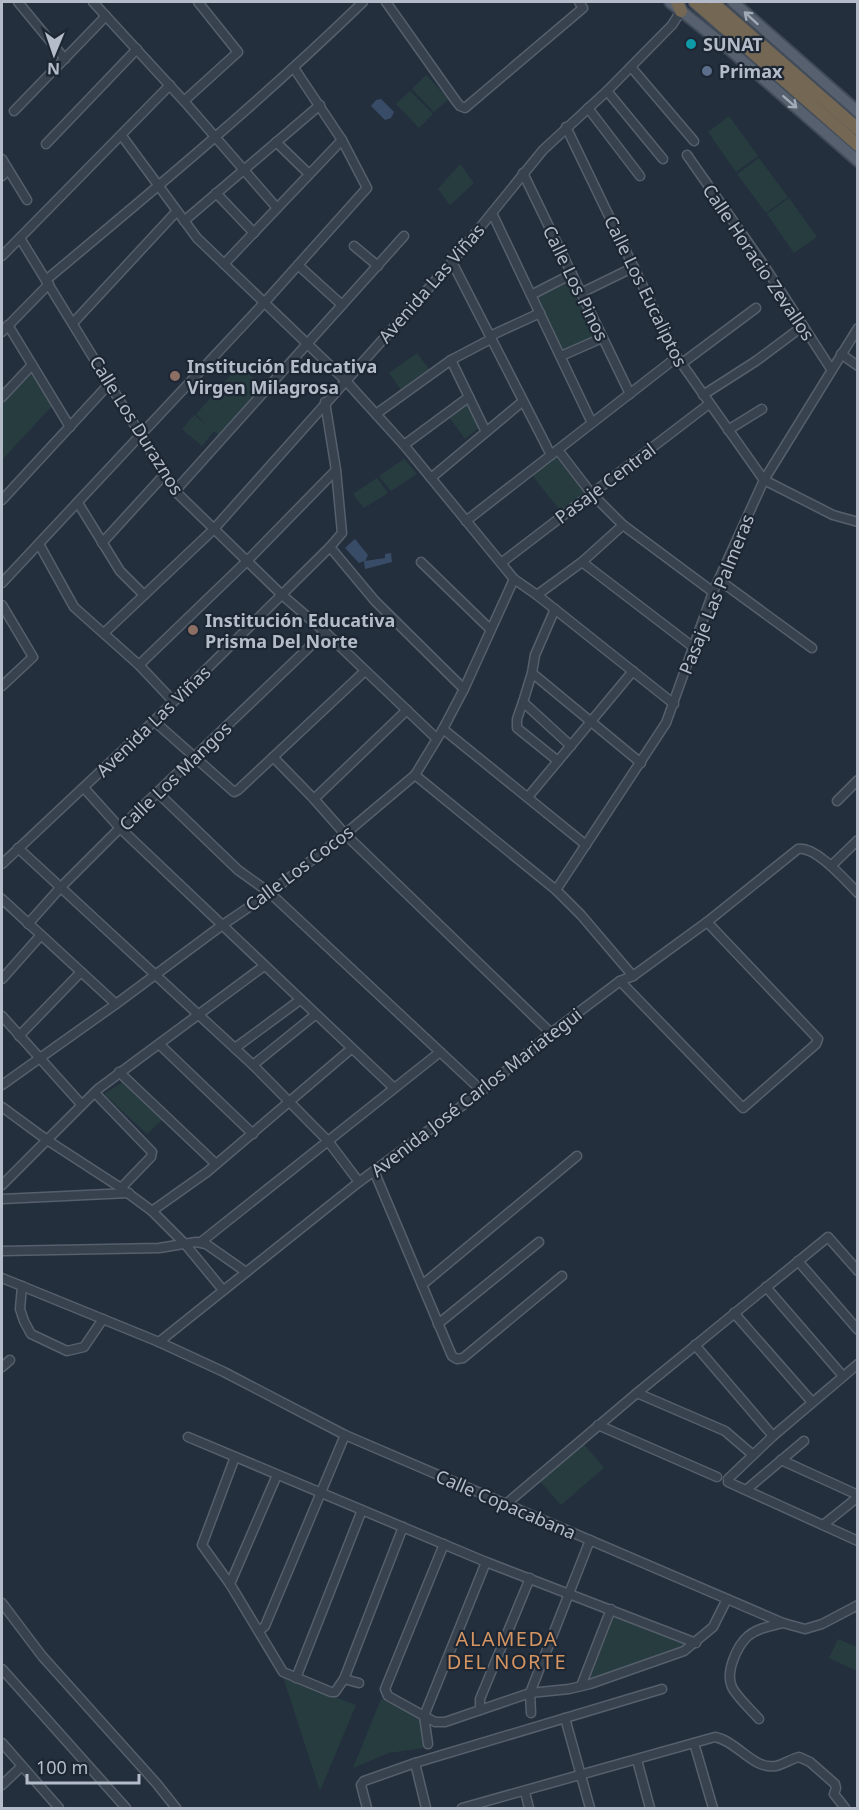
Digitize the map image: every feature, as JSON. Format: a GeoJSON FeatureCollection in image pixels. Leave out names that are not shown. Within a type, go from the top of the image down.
{"type":"FeatureCollection","features":[{"type":"Feature","properties":{"kind":"highway"},"geometry":{"type":"LineString","coordinates":[[695,2],[858,145]]}},
{"type":"Feature","properties":{"kind":"highway"},"geometry":{"type":"LineString","coordinates":[[712,2],[858,129]]}},
{"type":"Feature","properties":{"kind":"main road"},"geometry":{"type":"LineString","coordinates":[[670,2],[679,6],[858,161]]}},
{"type":"Feature","properties":{"kind":"main road"},"geometry":{"type":"LineString","coordinates":[[733,2],[858,112]]}},
{"type":"Feature","properties":{"kind":"street"},"geometry":{"type":"LineString","coordinates":[[18,2],[65,59]]}},
{"type":"Feature","properties":{"kind":"street"},"geometry":{"type":"LineString","coordinates":[[93,2],[170,85],[277,208]]}},
{"type":"Feature","properties":{"kind":"street"},"geometry":{"type":"LineString","coordinates":[[184,101],[238,52],[198,2]]}},
{"type":"Feature","properties":{"kind":"street"},"geometry":{"type":"LineString","coordinates":[[70,427],[32,364],[5,328],[47,282],[294,68],[363,2]]}},
{"type":"Feature","properties":{"kind":"street"},"geometry":{"type":"LineString","coordinates":[[386,2],[460,106],[465,108],[583,8],[579,2]]}},
{"type":"Feature","properties":{"kind":"street","name":"Avenida Las Viñas"},"geometry":{"type":"LineString","coordinates":[[2,864],[154,721],[342,533],[336,470],[325,402],[452,262],[543,150],[607,91],[672,25],[679,6]]}},
{"type":"Feature","properties":{"kind":"street"},"geometry":{"type":"LineString","coordinates":[[14,111],[106,16]]}},
{"type":"Feature","properties":{"kind":"street"},"geometry":{"type":"LineString","coordinates":[[46,144],[137,50]]}},
{"type":"Feature","properties":{"kind":"street"},"geometry":{"type":"LineString","coordinates":[[631,67],[694,141]]}},
{"type":"Feature","properties":{"kind":"street"},"geometry":{"type":"LineString","coordinates":[[2,583],[264,303],[367,188],[342,140],[294,68]]}},
{"type":"Feature","properties":{"kind":"street"},"geometry":{"type":"LineString","coordinates":[[2,256],[170,85]]}},
{"type":"Feature","properties":{"kind":"street"},"geometry":{"type":"LineString","coordinates":[[607,91],[663,159]]}},
{"type":"Feature","properties":{"kind":"street"},"geometry":{"type":"LineString","coordinates":[[184,221],[320,105]]}},
{"type":"Feature","properties":{"kind":"street"},"geometry":{"type":"LineString","coordinates":[[588,108],[640,176]]}},
{"type":"Feature","properties":{"kind":"street","name":"Calle Los Eucaliptos"},"geometry":{"type":"LineString","coordinates":[[566,127],[679,361],[764,480],[823,511],[858,522]]}},
{"type":"Feature","properties":{"kind":"street"},"geometry":{"type":"LineString","coordinates":[[122,136],[197,238],[345,380],[404,445],[514,579],[674,704]]}},
{"type":"Feature","properties":{"kind":"street"},"geometry":{"type":"LineString","coordinates":[[224,264],[342,140]]}},
{"type":"Feature","properties":{"kind":"street"},"geometry":{"type":"LineString","coordinates":[[276,142],[309,174]]}},
{"type":"Feature","properties":{"kind":"street","name":"Calle Horacio Zevallos"},"geometry":{"type":"LineString","coordinates":[[687,155],[763,264],[831,369]]}},
{"type":"Feature","properties":{"kind":"street"},"geometry":{"type":"LineString","coordinates":[[2,159],[5,173],[27,200]]}},
{"type":"Feature","properties":{"kind":"street","name":"Calle Los Pinos"},"geometry":{"type":"LineString","coordinates":[[523,173],[630,394]]}},
{"type":"Feature","properties":{"kind":"street"},"geometry":{"type":"LineString","coordinates":[[216,193],[254,232]]}},
{"type":"Feature","properties":{"kind":"street"},"geometry":{"type":"LineString","coordinates":[[73,323],[177,211]]}},
{"type":"Feature","properties":{"kind":"street"},"geometry":{"type":"LineString","coordinates":[[492,213],[592,423]]}},
{"type":"Feature","properties":{"kind":"street"},"geometry":{"type":"LineString","coordinates":[[175,491],[404,236]]}},
{"type":"Feature","properties":{"kind":"street","name":"Calle Los Duraznos"},"geometry":{"type":"LineString","coordinates":[[20,238],[175,491],[213,530],[325,632],[436,738]]}},
{"type":"Feature","properties":{"kind":"street"},"geometry":{"type":"LineString","coordinates":[[354,246],[378,266]]}},
{"type":"Feature","properties":{"kind":"street"},"geometry":{"type":"LineString","coordinates":[[452,262],[522,402],[555,452],[591,494],[623,525],[713,592]]}},
{"type":"Feature","properties":{"kind":"street"},"geometry":{"type":"LineString","coordinates":[[298,265],[342,305]]}},
{"type":"Feature","properties":{"kind":"street"},"geometry":{"type":"LineString","coordinates":[[581,293],[634,267]]}},
{"type":"Feature","properties":{"kind":"street"},"geometry":{"type":"LineString","coordinates":[[531,295],[572,274]]}},
{"type":"Feature","properties":{"kind":"street"},"geometry":{"type":"LineString","coordinates":[[466,521],[630,394],[756,308]]}},
{"type":"Feature","properties":{"kind":"street"},"geometry":{"type":"LineString","coordinates":[[376,414],[451,360],[540,313]]}},
{"type":"Feature","properties":{"kind":"street"},"geometry":{"type":"LineString","coordinates":[[703,395],[756,361],[803,326]]}},
{"type":"Feature","properties":{"kind":"street","name":"Pasaje Las Palmeras"},"geometry":{"type":"LineString","coordinates":[[556,890],[666,723],[713,592],[764,480],[858,328]]}},
{"type":"Feature","properties":{"kind":"street"},"geometry":{"type":"LineString","coordinates":[[561,356],[603,338]]}},
{"type":"Feature","properties":{"kind":"street"},"geometry":{"type":"LineString","coordinates":[[842,354],[858,366]]}},
{"type":"Feature","properties":{"kind":"street"},"geometry":{"type":"LineString","coordinates":[[451,360],[486,432]]}},
{"type":"Feature","properties":{"kind":"street"},"geometry":{"type":"LineString","coordinates":[[2,397],[32,364]]}},
{"type":"Feature","properties":{"kind":"street"},"geometry":{"type":"LineString","coordinates":[[3,495],[110,383]]}},
{"type":"Feature","properties":{"kind":"street"},"geometry":{"type":"LineString","coordinates":[[404,445],[469,397]]}},
{"type":"Feature","properties":{"kind":"street"},"geometry":{"type":"LineString","coordinates":[[104,633],[213,530],[325,402]]}},
{"type":"Feature","properties":{"kind":"street"},"geometry":{"type":"LineString","coordinates":[[431,478],[522,402]]}},
{"type":"Feature","properties":{"kind":"street","name":"Pasaje Central"},"geometry":{"type":"LineString","coordinates":[[501,563],[709,404]]}},
{"type":"Feature","properties":{"kind":"street"},"geometry":{"type":"LineString","coordinates":[[728,430],[762,409]]}},
{"type":"Feature","properties":{"kind":"street"},"geometry":{"type":"LineString","coordinates":[[139,665],[247,561],[336,470]]}},
{"type":"Feature","properties":{"kind":"street"},"geometry":{"type":"LineString","coordinates":[[102,543],[165,474]]}},
{"type":"Feature","properties":{"kind":"street"},"geometry":{"type":"LineString","coordinates":[[78,503],[120,572],[144,595]]}},
{"type":"Feature","properties":{"kind":"street"},"geometry":{"type":"LineString","coordinates":[[537,595],[582,562],[623,525]]}},
{"type":"Feature","properties":{"kind":"street"},"geometry":{"type":"LineString","coordinates":[[39,544],[74,607],[139,665],[173,701]]}},
{"type":"Feature","properties":{"kind":"street"},"geometry":{"type":"LineString","coordinates":[[330,547],[375,601],[464,688]]}},
{"type":"Feature","properties":{"kind":"street"},"geometry":{"type":"LineString","coordinates":[[421,562],[490,629]]}},
{"type":"Feature","properties":{"kind":"street"},"geometry":{"type":"LineString","coordinates":[[582,562],[693,647]]}},
{"type":"Feature","properties":{"kind":"street","name":"Calle Los Cocos"},"geometry":{"type":"LineString","coordinates":[[2,1084],[270,892],[345,834],[415,775],[443,729],[464,688],[514,579]]}},
{"type":"Feature","properties":{"kind":"street"},"geometry":{"type":"LineString","coordinates":[[719,579],[812,648]]}},
{"type":"Feature","properties":{"kind":"street"},"geometry":{"type":"LineString","coordinates":[[2,605],[4,616],[33,657],[2,686]]}},
{"type":"Feature","properties":{"kind":"street"},"geometry":{"type":"LineString","coordinates":[[555,609],[535,655],[517,719],[517,728],[558,761]]}},
{"type":"Feature","properties":{"kind":"street","name":"Calle Los Mangos"},"geometry":{"type":"LineString","coordinates":[[28,924],[120,828],[325,632]]}},
{"type":"Feature","properties":{"kind":"street"},"geometry":{"type":"LineString","coordinates":[[154,721],[234,792],[365,671]]}},
{"type":"Feature","properties":{"kind":"street"},"geometry":{"type":"LineString","coordinates":[[528,797],[633,671]]}},
{"type":"Feature","properties":{"kind":"street"},"geometry":{"type":"LineString","coordinates":[[532,672],[641,763]]}},
{"type":"Feature","properties":{"kind":"street"},"geometry":{"type":"LineString","coordinates":[[523,702],[571,746]]}},
{"type":"Feature","properties":{"kind":"street"},"geometry":{"type":"LineString","coordinates":[[314,799],[406,710]]}},
{"type":"Feature","properties":{"kind":"street"},"geometry":{"type":"LineString","coordinates":[[443,729],[586,845]]}},
{"type":"Feature","properties":{"kind":"street"},"geometry":{"type":"LineString","coordinates":[[273,757],[345,834],[551,1033]]}},
{"type":"Feature","properties":{"kind":"street"},"geometry":{"type":"LineString","coordinates":[[415,775],[556,890],[581,915],[633,976]]}},
{"type":"Feature","properties":{"kind":"street"},"geometry":{"type":"LineString","coordinates":[[837,801],[858,780]]}},
{"type":"Feature","properties":{"kind":"street"},"geometry":{"type":"LineString","coordinates":[[84,788],[120,828],[221,926],[394,1088]]}},
{"type":"Feature","properties":{"kind":"street"},"geometry":{"type":"LineString","coordinates":[[158,793],[238,870],[270,892],[482,1091]]}},
{"type":"Feature","properties":{"kind":"street"},"geometry":{"type":"LineString","coordinates":[[858,840],[831,866],[858,893]]}},
{"type":"Feature","properties":{"kind":"street"},"geometry":{"type":"LineString","coordinates":[[18,848],[253,1065],[328,1140],[359,1182]]}},
{"type":"Feature","properties":{"kind":"street","name":"Avenida José Carlos Mariategui"},"geometry":{"type":"LineString","coordinates":[[159,1342],[359,1182],[482,1091],[551,1033],[620,981],[633,976],[708,922],[798,849],[804,848],[831,866]]}},
{"type":"Feature","properties":{"kind":"street"},"geometry":{"type":"LineString","coordinates":[[2,899],[116,1004]]}},
{"type":"Feature","properties":{"kind":"street"},"geometry":{"type":"LineString","coordinates":[[620,981],[743,1108],[816,1044],[818,1039],[816,1034],[708,922]]}},
{"type":"Feature","properties":{"kind":"street"},"geometry":{"type":"LineString","coordinates":[[2,979],[41,936]]}},
{"type":"Feature","properties":{"kind":"street"},"geometry":{"type":"LineString","coordinates":[[2,1185],[82,1105],[119,1072],[264,966]]}},
{"type":"Feature","properties":{"kind":"street"},"geometry":{"type":"LineString","coordinates":[[19,1036],[81,972]]}},
{"type":"Feature","properties":{"kind":"street"},"geometry":{"type":"LineString","coordinates":[[235,1048],[300,1000]]}},
{"type":"Feature","properties":{"kind":"street"},"geometry":{"type":"LineString","coordinates":[[253,1065],[315,1015]]}},
{"type":"Feature","properties":{"kind":"street"},"geometry":{"type":"LineString","coordinates":[[2,1016],[82,1105]]}},
{"type":"Feature","properties":{"kind":"street"},"geometry":{"type":"LineString","coordinates":[[159,1044],[252,1134]]}},
{"type":"Feature","properties":{"kind":"street"},"geometry":{"type":"LineString","coordinates":[[152,1211],[216,1164],[351,1049]]}},
{"type":"Feature","properties":{"kind":"street"},"geometry":{"type":"LineString","coordinates":[[2,1251],[159,1248],[201,1242],[440,1052]]}},
{"type":"Feature","properties":{"kind":"street"},"geometry":{"type":"LineString","coordinates":[[119,1072],[216,1164]]}},
{"type":"Feature","properties":{"kind":"street"},"geometry":{"type":"LineString","coordinates":[[95,1093],[152,1152],[151,1157],[121,1188]]}},
{"type":"Feature","properties":{"kind":"street"},"geometry":{"type":"LineString","coordinates":[[2,1107],[152,1211],[185,1244],[222,1290]]}},
{"type":"Feature","properties":{"kind":"street"},"geometry":{"type":"LineString","coordinates":[[422,1285],[577,1156]]}},
{"type":"Feature","properties":{"kind":"street"},"geometry":{"type":"LineString","coordinates":[[374,1171],[452,1356],[458,1359],[463,1358],[562,1275]]}},
{"type":"Feature","properties":{"kind":"street"},"geometry":{"type":"LineString","coordinates":[[2,1199],[129,1193]]}},
{"type":"Feature","properties":{"kind":"street"},"geometry":{"type":"LineString","coordinates":[[506,1504],[598,1425],[828,1237],[858,1272]]}},
{"type":"Feature","properties":{"kind":"street"},"geometry":{"type":"LineString","coordinates":[[201,1242],[246,1272]]}},
{"type":"Feature","properties":{"kind":"street"},"geometry":{"type":"LineString","coordinates":[[438,1324],[539,1242]]}},
{"type":"Feature","properties":{"kind":"street"},"geometry":{"type":"LineString","coordinates":[[798,1261],[858,1330]]}},
{"type":"Feature","properties":{"kind":"street","name":"Calle Copacabana"},"geometry":{"type":"LineString","coordinates":[[2,1278],[159,1342],[224,1372],[345,1435],[783,1623],[805,1629],[822,1624],[858,1605]]}},
{"type":"Feature","properties":{"kind":"street"},"geometry":{"type":"LineString","coordinates":[[22,1286],[20,1309],[31,1334],[67,1351],[84,1347],[103,1319]]}},
{"type":"Feature","properties":{"kind":"street"},"geometry":{"type":"LineString","coordinates":[[766,1287],[843,1376]]}},
{"type":"Feature","properties":{"kind":"street"},"geometry":{"type":"LineString","coordinates":[[734,1313],[812,1402]]}},
{"type":"Feature","properties":{"kind":"street"},"geometry":{"type":"LineString","coordinates":[[695,1345],[773,1436]]}},
{"type":"Feature","properties":{"kind":"street"},"geometry":{"type":"LineString","coordinates":[[2,1367],[10,1360]]}},
{"type":"Feature","properties":{"kind":"street"},"geometry":{"type":"LineString","coordinates":[[858,1364],[773,1436],[728,1481],[858,1541]]}},
{"type":"Feature","properties":{"kind":"street"},"geometry":{"type":"LineString","coordinates":[[637,1393],[725,1431],[753,1455]]}},
{"type":"Feature","properties":{"kind":"street"},"geometry":{"type":"LineString","coordinates":[[598,1425],[717,1477]]}},
{"type":"Feature","properties":{"kind":"street"},"geometry":{"type":"LineString","coordinates":[[259,1631],[265,1626],[345,1435]]}},
{"type":"Feature","properties":{"kind":"street"},"geometry":{"type":"LineString","coordinates":[[188,1437],[486,1562],[696,1643]]}},
{"type":"Feature","properties":{"kind":"street"},"geometry":{"type":"LineString","coordinates":[[746,1490],[804,1441]]}},
{"type":"Feature","properties":{"kind":"street"},"geometry":{"type":"LineString","coordinates":[[235,1457],[202,1545],[230,1584],[283,1672],[296,1678],[335,1692],[344,1679],[403,1527]]}},
{"type":"Feature","properties":{"kind":"street"},"geometry":{"type":"LineString","coordinates":[[781,1460],[858,1496],[823,1525]]}},
{"type":"Feature","properties":{"kind":"street"},"geometry":{"type":"LineString","coordinates":[[230,1584],[277,1475]]}},
{"type":"Feature","properties":{"kind":"street"},"geometry":{"type":"LineString","coordinates":[[296,1678],[362,1510]]}},
{"type":"Feature","properties":{"kind":"street"},"geometry":{"type":"LineString","coordinates":[[531,1713],[530,1693],[590,1540]]}},
{"type":"Feature","properties":{"kind":"street"},"geometry":{"type":"LineString","coordinates":[[444,1544],[385,1689],[388,1695],[435,1722],[445,1722],[530,1693],[581,1686],[684,1651],[713,1627],[728,1599]]}},
{"type":"Feature","properties":{"kind":"street"},"geometry":{"type":"LineString","coordinates":[[428,1744],[424,1716],[486,1562]]}},
{"type":"Feature","properties":{"kind":"street"},"geometry":{"type":"LineString","coordinates":[[480,1710],[480,1699],[530,1578]]}},
{"type":"Feature","properties":{"kind":"street"},"geometry":{"type":"LineString","coordinates":[[2,1603],[42,1656],[157,1784],[176,1809]]}},
{"type":"Feature","properties":{"kind":"street"},"geometry":{"type":"LineString","coordinates":[[581,1686],[611,1609]]}},
{"type":"Feature","properties":{"kind":"street"},"geometry":{"type":"LineString","coordinates":[[759,1719],[732,1686],[730,1673],[732,1663],[740,1644],[748,1635],[759,1629],[783,1623]]}},
{"type":"Feature","properties":{"kind":"street"},"geometry":{"type":"LineString","coordinates":[[2,1670],[126,1809]]}},
{"type":"Feature","properties":{"kind":"street"},"geometry":{"type":"LineString","coordinates":[[344,1679],[359,1683]]}},
{"type":"Feature","properties":{"kind":"street"},"geometry":{"type":"LineString","coordinates":[[367,1809],[361,1785],[364,1781],[415,1763],[662,1689]]}},
{"type":"Feature","properties":{"kind":"street"},"geometry":{"type":"LineString","coordinates":[[565,1718],[590,1809]]}},
{"type":"Feature","properties":{"kind":"street"},"geometry":{"type":"LineString","coordinates":[[467,1808],[715,1737],[725,1739],[753,1760],[771,1766],[799,1757],[810,1762],[835,1784],[834,1794],[845,1809]]}},
{"type":"Feature","properties":{"kind":"street"},"geometry":{"type":"LineString","coordinates":[[2,1743],[53,1807]]}},
{"type":"Feature","properties":{"kind":"street"},"geometry":{"type":"LineString","coordinates":[[694,1743],[713,1809]]}},
{"type":"Feature","properties":{"kind":"street"},"geometry":{"type":"LineString","coordinates":[[637,1760],[650,1809]]}},
{"type":"Feature","properties":{"kind":"street"},"geometry":{"type":"LineString","coordinates":[[415,1763],[426,1809]]}},
{"type":"Feature","properties":{"kind":"street"},"geometry":{"type":"LineString","coordinates":[[2,1785],[22,1766]]}},
{"type":"Feature","properties":{"kind":"street"},"geometry":{"type":"LineString","coordinates":[[525,1792],[530,1809]]}},
{"type":"Feature","properties":{"kind":"green space"},"geometry":{"type":"Polygon","coordinates":[[[426,75],[449,99],[434,112],[412,89],[426,75]]]}},
{"type":"Feature","properties":{"kind":"green space"},"geometry":{"type":"Polygon","coordinates":[[[410,91],[433,114],[419,128],[396,104],[410,91]]]}},
{"type":"Feature","properties":{"kind":"green space"},"geometry":{"type":"Polygon","coordinates":[[[729,116],[758,156],[736,172],[708,132],[729,116]]]}},
{"type":"Feature","properties":{"kind":"green space"},"geometry":{"type":"Polygon","coordinates":[[[759,158],[788,197],[766,213],[737,174],[759,158]]]}},
{"type":"Feature","properties":{"kind":"green space"},"geometry":{"type":"Polygon","coordinates":[[[460,164],[474,183],[450,205],[438,189],[460,164]]]}},
{"type":"Feature","properties":{"kind":"green space"},"geometry":{"type":"Polygon","coordinates":[[[789,198],[817,237],[794,253],[767,214],[789,198]]]}},
{"type":"Feature","properties":{"kind":"green space"},"geometry":{"type":"Polygon","coordinates":[[[568,279],[596,338],[563,353],[535,295],[568,279]]]}},
{"type":"Feature","properties":{"kind":"green space"},"geometry":{"type":"Polygon","coordinates":[[[417,353],[429,369],[401,390],[389,373],[417,353]]]}},
{"type":"Feature","properties":{"kind":"green space"},"geometry":{"type":"Polygon","coordinates":[[[239,366],[263,386],[219,435],[214,431],[202,446],[182,429],[194,415],[206,424],[196,414],[239,366]]]}},
{"type":"Feature","properties":{"kind":"green space"},"geometry":{"type":"Polygon","coordinates":[[[32,371],[52,406],[2,460],[2,404],[32,371]]]}},
{"type":"Feature","properties":{"kind":"green space"},"geometry":{"type":"Polygon","coordinates":[[[467,404],[479,428],[465,439],[449,417],[467,404]]]}},
{"type":"Feature","properties":{"kind":"green space"},"geometry":{"type":"Polygon","coordinates":[[[556,457],[585,494],[562,513],[532,475],[556,457]]]}},
{"type":"Feature","properties":{"kind":"green space"},"geometry":{"type":"Polygon","coordinates":[[[404,459],[417,474],[391,491],[379,476],[404,459]]]}},
{"type":"Feature","properties":{"kind":"green space"},"geometry":{"type":"Polygon","coordinates":[[[377,478],[388,493],[364,508],[353,494],[377,478]]]}},
{"type":"Feature","properties":{"kind":"green space"},"geometry":{"type":"Polygon","coordinates":[[[123,1082],[162,1120],[147,1134],[104,1094],[123,1082]]]}},
{"type":"Feature","properties":{"kind":"green space"},"geometry":{"type":"Polygon","coordinates":[[[582,1442],[604,1468],[561,1505],[538,1479],[582,1442]]]}},
{"type":"Feature","properties":{"kind":"green space"},"geometry":{"type":"Polygon","coordinates":[[[614,1616],[689,1645],[589,1679],[614,1616]]]}},
{"type":"Feature","properties":{"kind":"green space"},"geometry":{"type":"Polygon","coordinates":[[[838,1639],[857,1647],[857,1671],[829,1658],[838,1639]]]}},
{"type":"Feature","properties":{"kind":"green space"},"geometry":{"type":"Polygon","coordinates":[[[283,1677],[356,1705],[320,1791],[283,1677]]]}},
{"type":"Feature","properties":{"kind":"green space"},"geometry":{"type":"Polygon","coordinates":[[[381,1699],[420,1718],[424,1748],[389,1753],[353,1768],[381,1699]]]}},
{"type":"Feature","properties":{"kind":"water"},"geometry":{"type":"Polygon","coordinates":[[[381,99],[394,112],[391,118],[385,120],[371,106],[376,100],[381,99]]]}},
{"type":"Feature","properties":{"kind":"water"},"geometry":{"type":"Polygon","coordinates":[[[355,539],[368,555],[365,561],[385,558],[385,554],[391,553],[392,562],[365,569],[364,561],[359,563],[345,548],[355,539]]]}},
{"type":"Feature","properties":{"kind":"place","name":"SUNAT"},"geometry":{"type":"Point","coordinates":[691,44]}},
{"type":"Feature","properties":{"kind":"place","name":"Primax"},"geometry":{"type":"Point","coordinates":[707,71]}},
{"type":"Feature","properties":{"kind":"place","name":"Institución Educativa Virgen Milagrosa"},"geometry":{"type":"Point","coordinates":[175,376]}},
{"type":"Feature","properties":{"kind":"place","name":"Institución Educativa Prisma Del Norte"},"geometry":{"type":"Point","coordinates":[193,630]}},
{"type":"Feature","properties":{"kind":"district","name":"ALAMEDA DEL NORTE"},"geometry":{"type":"Point","coordinates":[507,1650]}}]}
